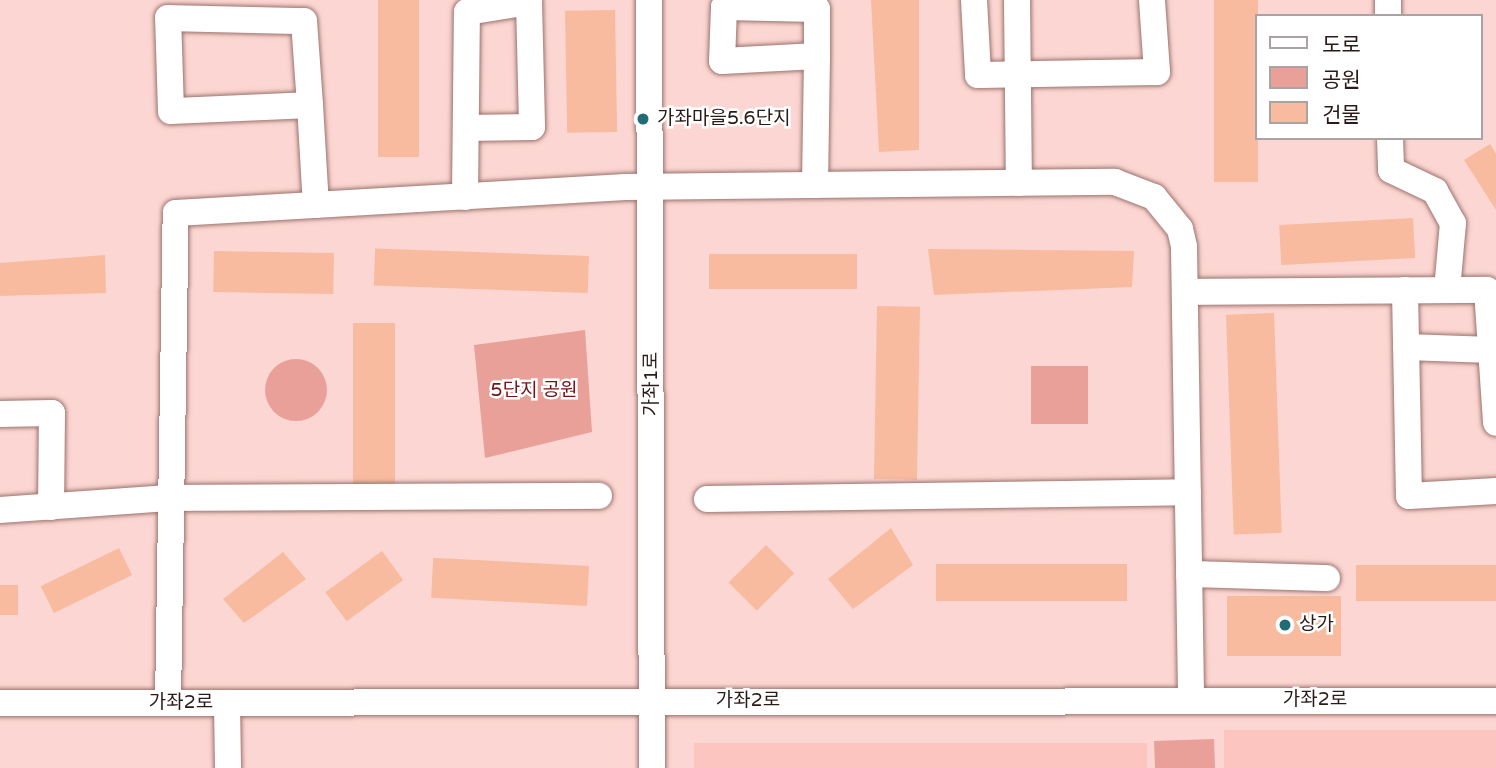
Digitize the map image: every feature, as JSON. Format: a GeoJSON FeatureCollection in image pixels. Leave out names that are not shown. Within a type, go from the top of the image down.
{"type":"FeatureCollection","features":[{"type":"Feature","properties":{"kind":"street","name":"가좌1로"},"geometry":{"type":"LineString","coordinates":[[649,0],[652,187],[652,768]]}},
{"type":"Feature","properties":{"kind":"street"},"geometry":{"type":"LineString","coordinates":[[974,0],[978,75],[1157,72],[1152,0]]}},
{"type":"Feature","properties":{"kind":"street"},"geometry":{"type":"LineString","coordinates":[[1017,0],[1019,183]]}},
{"type":"Feature","properties":{"kind":"street"},"geometry":{"type":"LineString","coordinates":[[465,197],[467,12],[529,2],[532,127],[466,128]]}},
{"type":"Feature","properties":{"kind":"street"},"geometry":{"type":"LineString","coordinates":[[310,105],[171,111],[168,18],[304,21],[310,105],[316,205]]}},
{"type":"Feature","properties":{"kind":"street"},"geometry":{"type":"LineString","coordinates":[[815,185],[817,56]]}},
{"type":"Feature","properties":{"kind":"street"},"geometry":{"type":"LineString","coordinates":[[1390,140],[1391,170],[1435,191],[1453,223],[1447,289]]}},
{"type":"Feature","properties":{"kind":"street"},"geometry":{"type":"LineString","coordinates":[[168,703],[169,498],[176,213],[652,187],[1115,182],[1154,197],[1180,229],[1185,292],[1191,699]]}},
{"type":"Feature","properties":{"kind":"street"},"geometry":{"type":"LineString","coordinates":[[1405,290],[1409,496],[1496,491]]}},
{"type":"Feature","properties":{"kind":"street"},"geometry":{"type":"LineString","coordinates":[[1185,292],[1488,290],[1496,424]]}},
{"type":"Feature","properties":{"kind":"street"},"geometry":{"type":"LineString","coordinates":[[1406,346],[1492,350]]}},
{"type":"Feature","properties":{"kind":"street"},"geometry":{"type":"LineString","coordinates":[[0,414],[52,413],[51,507]]}},
{"type":"Feature","properties":{"kind":"street"},"geometry":{"type":"LineString","coordinates":[[707,499],[1188,492]]}},
{"type":"Feature","properties":{"kind":"street"},"geometry":{"type":"LineString","coordinates":[[0,510],[169,498],[599,496]]}},
{"type":"Feature","properties":{"kind":"street"},"geometry":{"type":"LineString","coordinates":[[1189,574],[1327,578]]}},
{"type":"Feature","properties":{"kind":"street","name":"가좌2로"},"geometry":{"type":"LineString","coordinates":[[0,703],[1191,699],[1496,701]]}},
{"type":"Feature","properties":{"kind":"street"},"geometry":{"type":"LineString","coordinates":[[227,703],[228,768]]}},
{"type":"Feature","properties":{"kind":"shaded area"},"geometry":{"type":"Polygon","coordinates":[[[1224,730],[1496,730],[1496,768],[1224,768],[1224,730]]]}},
{"type":"Feature","properties":{"kind":"shaded area"},"geometry":{"type":"Polygon","coordinates":[[[694,743],[1147,743],[1147,768],[694,768],[694,743]]]}},
{"type":"Feature","properties":{"kind":"green space","name":"5단지 공원"},"geometry":{"type":"Polygon","coordinates":[[[585,330],[592,432],[485,458],[474,345],[585,330]]]}},
{"type":"Feature","properties":{"kind":"green space"},"geometry":{"type":"Polygon","coordinates":[[[296,359],[308,361],[318,368],[325,378],[325,402],[318,412],[308,419],[296,421],[284,419],[274,412],[267,402],[265,390],[267,378],[274,368],[284,361],[296,359]]]}},
{"type":"Feature","properties":{"kind":"green space"},"geometry":{"type":"Polygon","coordinates":[[[1031,366],[1088,366],[1088,424],[1031,424],[1031,366]]]}},
{"type":"Feature","properties":{"kind":"green space"},"geometry":{"type":"Polygon","coordinates":[[[1214,739],[1215,768],[1155,768],[1154,741],[1214,739]]]}},
{"type":"Feature","properties":{"kind":"building"},"geometry":{"type":"Polygon","coordinates":[[[378,0],[419,0],[419,157],[378,157],[378,0]]]}},
{"type":"Feature","properties":{"kind":"building"},"geometry":{"type":"Polygon","coordinates":[[[871,0],[919,0],[919,150],[879,152],[871,0]]]}},
{"type":"Feature","properties":{"kind":"building"},"geometry":{"type":"Polygon","coordinates":[[[1214,0],[1258,0],[1258,14],[1254,14],[1254,140],[1258,140],[1258,182],[1214,182],[1214,0]]]}},
{"type":"Feature","properties":{"kind":"building"},"geometry":{"type":"Polygon","coordinates":[[[615,10],[617,132],[567,133],[565,11],[615,10]]]}},
{"type":"Feature","properties":{"kind":"building"},"geometry":{"type":"Polygon","coordinates":[[[1490,144],[1496,154],[1496,210],[1464,160],[1490,144]]]}},
{"type":"Feature","properties":{"kind":"building"},"geometry":{"type":"Polygon","coordinates":[[[1413,218],[1415,258],[1281,265],[1279,225],[1413,218]]]}},
{"type":"Feature","properties":{"kind":"building"},"geometry":{"type":"Polygon","coordinates":[[[375,249],[589,256],[588,293],[374,286],[375,249]]]}},
{"type":"Feature","properties":{"kind":"building"},"geometry":{"type":"Polygon","coordinates":[[[928,249],[1134,251],[1132,287],[934,295],[928,249]]]}},
{"type":"Feature","properties":{"kind":"building"},"geometry":{"type":"Polygon","coordinates":[[[214,251],[334,253],[333,294],[213,292],[214,251]]]}},
{"type":"Feature","properties":{"kind":"building"},"geometry":{"type":"Polygon","coordinates":[[[709,254],[857,254],[857,289],[709,289],[709,254]]]}},
{"type":"Feature","properties":{"kind":"building"},"geometry":{"type":"Polygon","coordinates":[[[105,255],[106,293],[0,296],[0,263],[105,255]]]}},
{"type":"Feature","properties":{"kind":"building"},"geometry":{"type":"Polygon","coordinates":[[[877,306],[920,307],[917,480],[874,479],[877,306]]]}},
{"type":"Feature","properties":{"kind":"building"},"geometry":{"type":"Polygon","coordinates":[[[1274,313],[1282,533],[1234,535],[1226,315],[1274,313]]]}},
{"type":"Feature","properties":{"kind":"building"},"geometry":{"type":"Polygon","coordinates":[[[353,323],[395,323],[395,492],[353,492],[353,323]]]}},
{"type":"Feature","properties":{"kind":"building"},"geometry":{"type":"Polygon","coordinates":[[[891,528],[913,565],[853,609],[828,579],[891,528]]]}},
{"type":"Feature","properties":{"kind":"building"},"geometry":{"type":"Polygon","coordinates":[[[766,545],[794,573],[757,611],[729,582],[766,545]]]}},
{"type":"Feature","properties":{"kind":"building"},"geometry":{"type":"Polygon","coordinates":[[[119,548],[132,575],[54,613],[41,586],[119,548]]]}},
{"type":"Feature","properties":{"kind":"building"},"geometry":{"type":"Polygon","coordinates":[[[382,551],[403,580],[347,621],[325,592],[382,551]]]}},
{"type":"Feature","properties":{"kind":"building"},"geometry":{"type":"Polygon","coordinates":[[[283,552],[306,579],[244,623],[223,599],[283,552]]]}},
{"type":"Feature","properties":{"kind":"building"},"geometry":{"type":"Polygon","coordinates":[[[433,558],[589,566],[587,606],[431,598],[433,558]]]}},
{"type":"Feature","properties":{"kind":"building"},"geometry":{"type":"Polygon","coordinates":[[[936,564],[1127,564],[1127,601],[936,601],[936,564]]]}},
{"type":"Feature","properties":{"kind":"building"},"geometry":{"type":"Polygon","coordinates":[[[1356,565],[1496,565],[1496,601],[1356,601],[1356,565]]]}},
{"type":"Feature","properties":{"kind":"building"},"geometry":{"type":"Polygon","coordinates":[[[0,585],[18,585],[18,615],[0,615],[0,585]]]}},
{"type":"Feature","properties":{"kind":"building","name":"상가"},"geometry":{"type":"Polygon","coordinates":[[[1227,596],[1341,596],[1341,656],[1227,656],[1227,596]]]}},
{"type":"Feature","properties":{"kind":"place","name":"가좌마을5.6단지"},"geometry":{"type":"Point","coordinates":[643,119]}},
{"type":"Feature","properties":{"kind":"place","name":"상가"},"geometry":{"type":"Point","coordinates":[1285,625]}}]}
